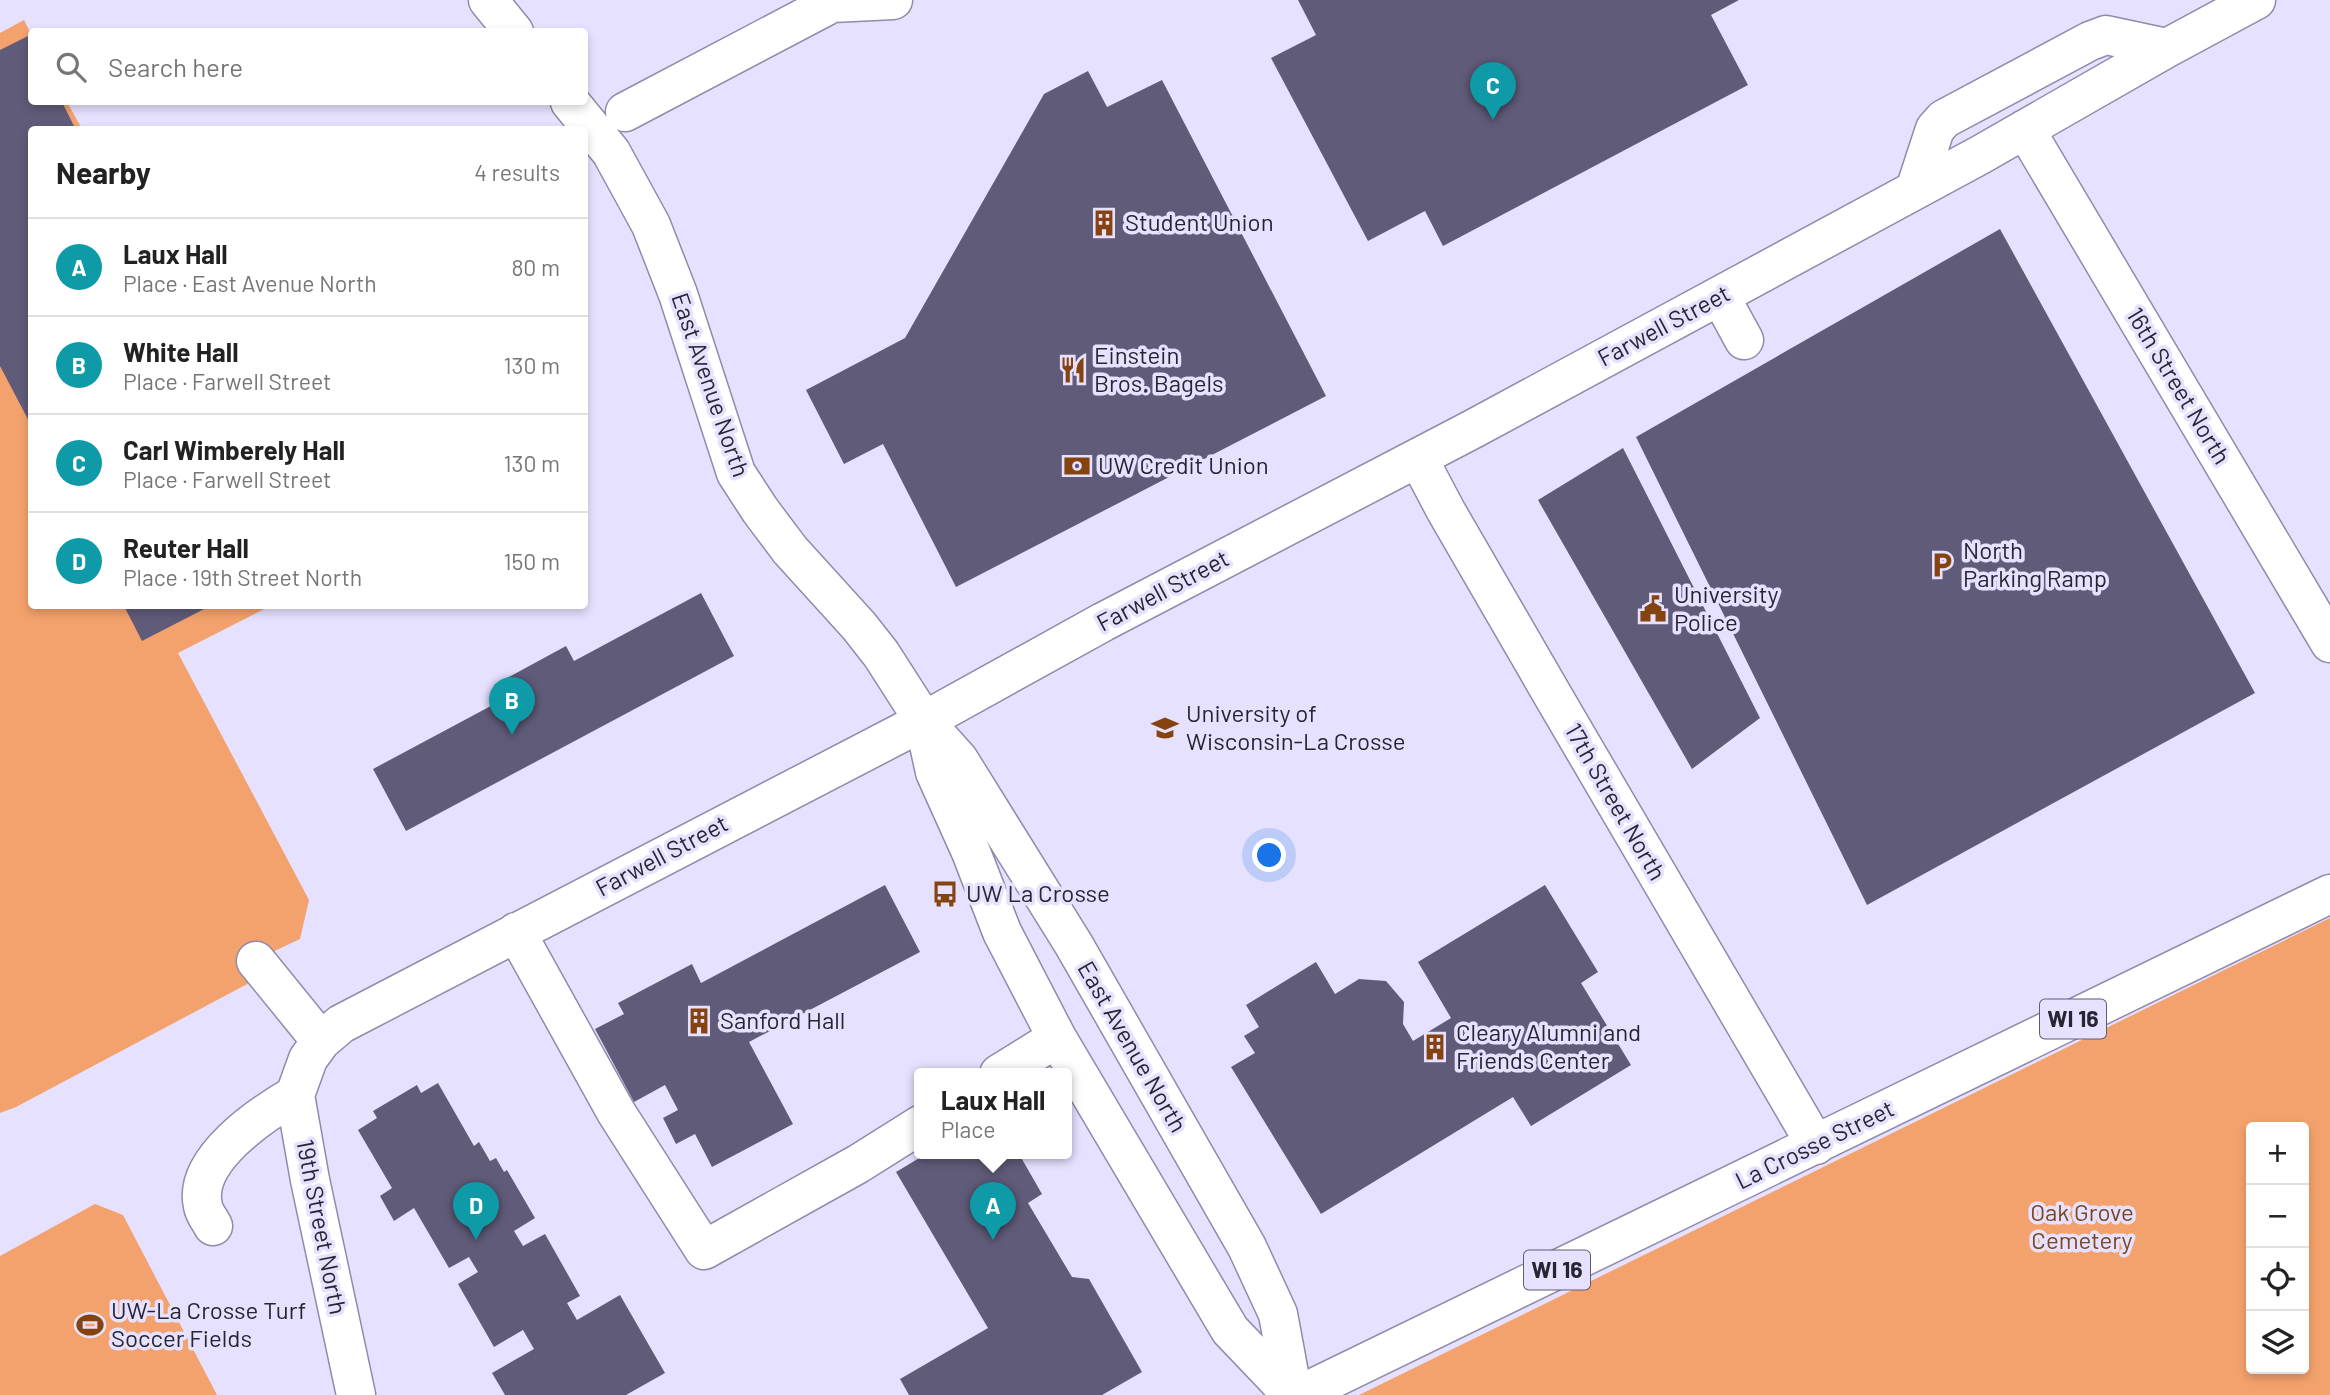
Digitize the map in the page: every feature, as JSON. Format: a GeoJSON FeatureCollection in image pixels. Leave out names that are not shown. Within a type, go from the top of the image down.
{"type":"FeatureCollection","features":[{"type":"Feature","properties":{"kind":"street"},"geometry":{"type":"LineString","coordinates":[[488,0],[511,28]]}},
{"type":"Feature","properties":{"kind":"street"},"geometry":{"type":"LineString","coordinates":[[625,112],[832,3],[893,0]]}},
{"type":"Feature","properties":{"kind":"street","name":"Farwell Street"},"geometry":{"type":"LineString","coordinates":[[315,1050],[341,1024],[924,721],[1136,605],[1418,458],[1915,190],[2256,0]]}},
{"type":"Feature","properties":{"kind":"street"},"geometry":{"type":"LineString","coordinates":[[1915,190],[1935,130],[1944,119],[2106,35],[2167,48]]}},
{"type":"Feature","properties":{"kind":"street","name":"East Avenue North"},"geometry":{"type":"LineString","coordinates":[[572,105],[611,152],[651,225],[678,294],[736,474],[790,550],[859,626],[881,654],[924,721],[959,760],[1074,945],[1247,1247],[1278,1314],[1293,1395]]}},
{"type":"Feature","properties":{"kind":"street","name":"16th Street North"},"geometry":{"type":"LineString","coordinates":[[2025,129],[2330,643]]}},
{"type":"Feature","properties":{"kind":"street"},"geometry":{"type":"LineString","coordinates":[[1720,296],[1744,341]]}},
{"type":"Feature","properties":{"kind":"street","name":"17th Street North"},"geometry":{"type":"LineString","coordinates":[[1418,458],[1480,570],[1816,1145]]}},
{"type":"Feature","properties":{"kind":"street","name":"East Avenue North"},"geometry":{"type":"LineString","coordinates":[[924,721],[935,772],[971,852],[1002,932],[1057,1038],[1230,1330],[1293,1395]]}},
{"type":"Feature","properties":{"kind":"street","name":"La Crosse Street"},"geometry":{"type":"LineString","coordinates":[[1299,1395],[2330,894]]}},
{"type":"Feature","properties":{"kind":"street"},"geometry":{"type":"LineString","coordinates":[[516,932],[617,1112],[704,1250],[858,1164],[914,1128]]}},
{"type":"Feature","properties":{"kind":"street"},"geometry":{"type":"LineString","coordinates":[[256,961],[315,1050]]}},
{"type":"Feature","properties":{"kind":"street"},"geometry":{"type":"LineString","coordinates":[[1009,1068],[1057,1038]]}},
{"type":"Feature","properties":{"kind":"street","name":"19th Street North"},"geometry":{"type":"LineString","coordinates":[[315,1050],[295,1095],[310,1180],[356,1395]]}},
{"type":"Feature","properties":{"kind":"street"},"geometry":{"type":"LineString","coordinates":[[213,1226],[203,1206],[203,1184],[219,1155],[241,1132],[295,1095]]}},
{"type":"Feature","properties":{"kind":"green space"},"geometry":{"type":"Polygon","coordinates":[[[24,20],[28,28],[28,105],[69,105],[80,126],[28,126],[28,609],[264,609],[178,653],[309,900],[300,939],[266,955],[251,982],[0,1113],[0,33],[24,20]]]}},
{"type":"Feature","properties":{"kind":"green space","name":"Oak Grove Cemetery"},"geometry":{"type":"Polygon","coordinates":[[[2330,918],[2330,1395],[1359,1395],[2330,918]]]}},
{"type":"Feature","properties":{"kind":"green space","name":"UW-La Crosse Turf Soccer Fields"},"geometry":{"type":"Polygon","coordinates":[[[95,1204],[123,1215],[217,1395],[0,1395],[0,1256],[95,1204]]]}},
{"type":"Feature","properties":{"kind":"building"},"geometry":{"type":"Polygon","coordinates":[[[1298,0],[1739,0],[1711,15],[1748,85],[1443,246],[1425,211],[1368,241],[1271,58],[1316,35],[1298,0]]]}},
{"type":"Feature","properties":{"kind":"building"},"geometry":{"type":"Polygon","coordinates":[[[28,36],[28,105],[64,105],[74,126],[28,126],[28,419],[0,366],[0,50],[28,36]]]}},
{"type":"Feature","properties":{"kind":"building","name":"Student Union"},"geometry":{"type":"Polygon","coordinates":[[[1088,71],[1107,107],[1162,80],[1326,396],[956,587],[883,444],[844,464],[806,390],[905,338],[1044,94],[1088,71]]]}},
{"type":"Feature","properties":{"kind":"building","name":"North Parking Ramp"},"geometry":{"type":"Polygon","coordinates":[[[2000,229],[2255,693],[1867,905],[1636,437],[2000,229]]]}},
{"type":"Feature","properties":{"kind":"building","name":"University Police"},"geometry":{"type":"Polygon","coordinates":[[[1623,448],[1760,718],[1692,769],[1538,500],[1623,448]]]}},
{"type":"Feature","properties":{"kind":"building"},"geometry":{"type":"Polygon","coordinates":[[[701,593],[734,656],[406,831],[373,769],[502,700],[494,685],[566,646],[574,661],[701,593]]]}},
{"type":"Feature","properties":{"kind":"building"},"geometry":{"type":"Polygon","coordinates":[[[126,609],[204,609],[142,641],[126,609]]]}},
{"type":"Feature","properties":{"kind":"building","name":"Sanford Hall"},"geometry":{"type":"Polygon","coordinates":[[[885,885],[920,952],[749,1042],[793,1124],[712,1167],[695,1134],[676,1144],[663,1118],[678,1110],[665,1085],[634,1102],[595,1029],[624,1014],[618,1003],[692,964],[701,983],[885,885]]]}},
{"type":"Feature","properties":{"kind":"building","name":"Cleary Alumni and Friends Center"},"geometry":{"type":"Polygon","coordinates":[[[1545,885],[1598,972],[1581,983],[1631,1065],[1531,1126],[1513,1097],[1321,1214],[1231,1067],[1255,1053],[1244,1036],[1259,1027],[1246,1005],[1316,962],[1335,994],[1359,979],[1386,981],[1404,1002],[1403,1024],[1413,1041],[1451,1018],[1418,962],[1545,885]]]}},
{"type":"Feature","properties":{"kind":"building"},"geometry":{"type":"Polygon","coordinates":[[[438,1083],[474,1146],[479,1142],[490,1161],[496,1158],[504,1172],[507,1170],[535,1218],[514,1231],[523,1246],[545,1234],[580,1296],[567,1303],[577,1320],[620,1295],[665,1373],[626,1395],[505,1395],[492,1373],[534,1349],[523,1330],[494,1347],[458,1284],[478,1272],[469,1257],[449,1268],[414,1208],[394,1221],[380,1196],[392,1188],[358,1130],[377,1118],[373,1111],[417,1085],[421,1093],[438,1083]]]}},
{"type":"Feature","properties":{"kind":"building"},"geometry":{"type":"Polygon","coordinates":[[[918,1159],[1022,1159],[1042,1194],[1028,1203],[1072,1277],[1089,1279],[1142,1372],[1102,1395],[909,1395],[900,1379],[988,1328],[896,1172],[918,1159]]]}},
{"type":"Feature","properties":{"kind":"place","name":"Carl Wimberely Hall"},"geometry":{"type":"Point","coordinates":[1493,120]}},
{"type":"Feature","properties":{"kind":"place","name":"Student Union"},"geometry":{"type":"Point","coordinates":[1104,223]}},
{"type":"Feature","properties":{"kind":"place","name":"Einstein Bros. Bagels"},"geometry":{"type":"Point","coordinates":[1073,370]}},
{"type":"Feature","properties":{"kind":"place","name":"UW Credit Union"},"geometry":{"type":"Point","coordinates":[1077,466]}},
{"type":"Feature","properties":{"kind":"place","name":"North Parking Ramp"},"geometry":{"type":"Point","coordinates":[1942,565]}},
{"type":"Feature","properties":{"kind":"place","name":"University Police"},"geometry":{"type":"Point","coordinates":[1653,609]}},
{"type":"Feature","properties":{"kind":"place","name":"University of Wisconsin-La Crosse"},"geometry":{"type":"Point","coordinates":[1165,728]}},
{"type":"Feature","properties":{"kind":"place","name":"White Hall"},"geometry":{"type":"Point","coordinates":[512,735]}},
{"type":"Feature","properties":{"kind":"place","name":"UW La Crosse"},"geometry":{"type":"Point","coordinates":[945,894]}},
{"type":"Feature","properties":{"kind":"place","name":"Sanford Hall"},"geometry":{"type":"Point","coordinates":[699,1021]}},
{"type":"Feature","properties":{"kind":"place","name":"Cleary Alumni and Friends Center"},"geometry":{"type":"Point","coordinates":[1435,1047]}},
{"type":"Feature","properties":{"kind":"place","name":"Reuter Hall"},"geometry":{"type":"Point","coordinates":[476,1240]}},
{"type":"Feature","properties":{"kind":"place","name":"Laux Hall"},"geometry":{"type":"Point","coordinates":[993,1240]}},
{"type":"Feature","properties":{"kind":"place","name":"UW-La Crosse Turf Soccer Fields"},"geometry":{"type":"Point","coordinates":[90,1325]}}]}
